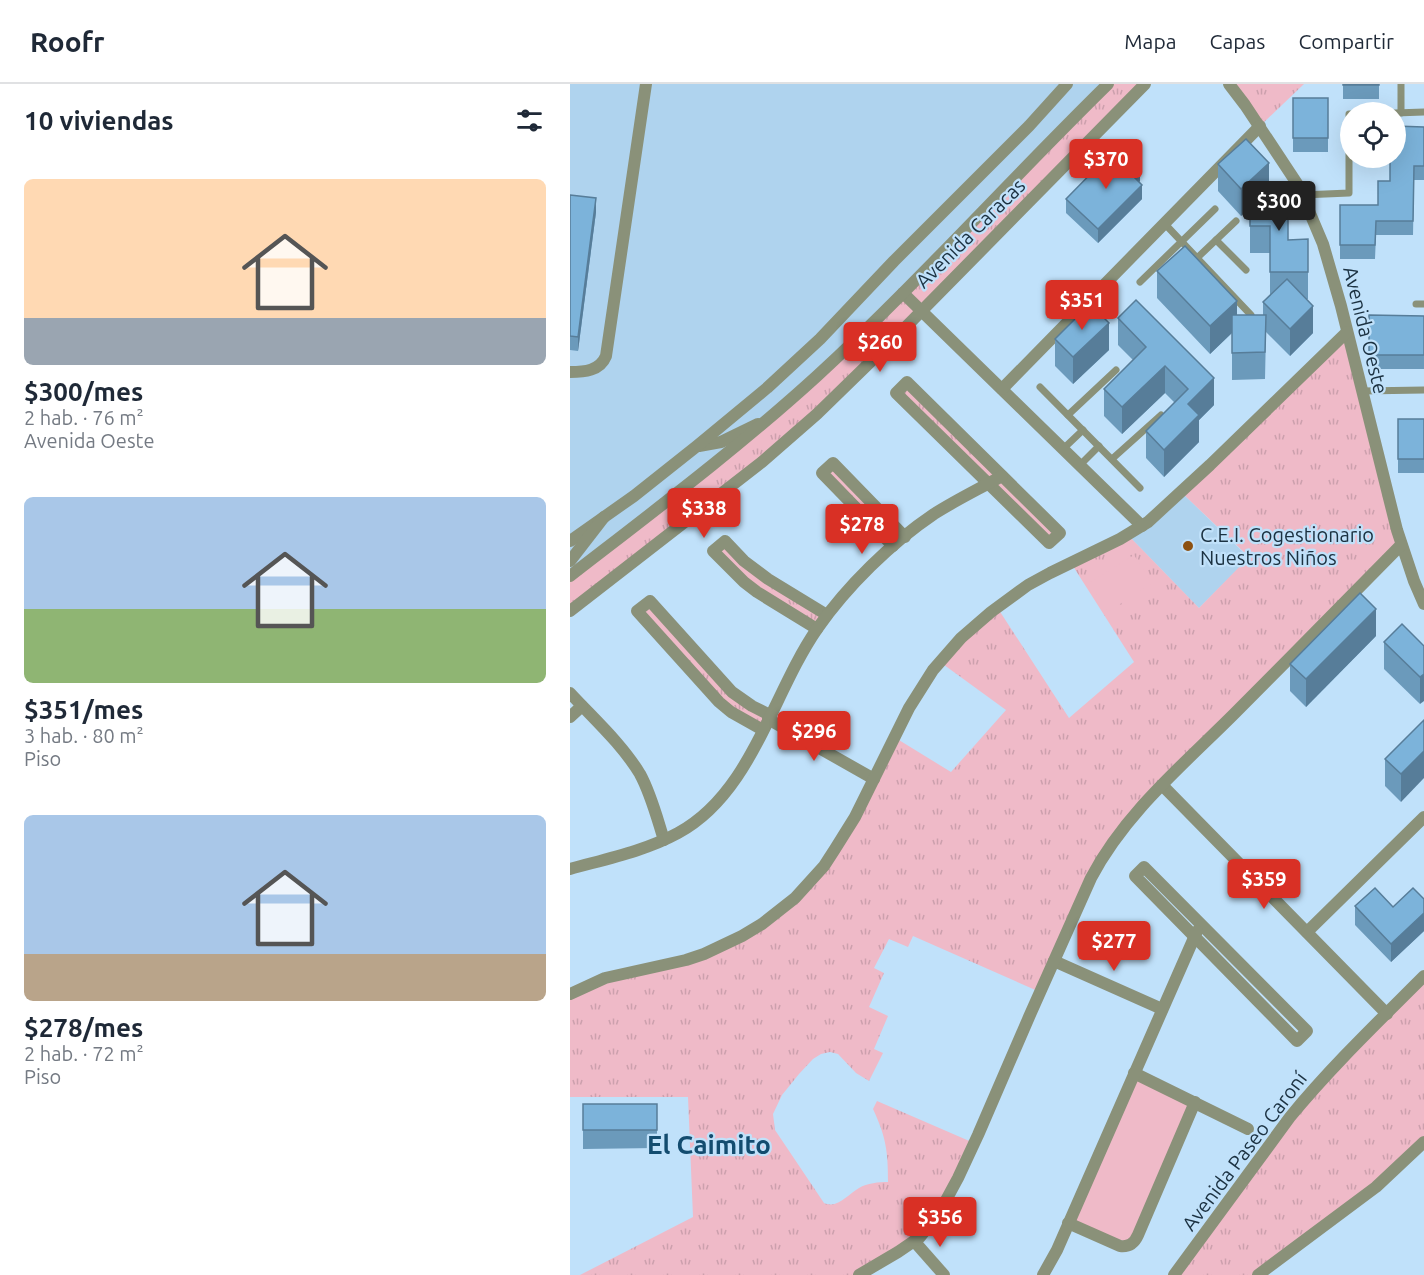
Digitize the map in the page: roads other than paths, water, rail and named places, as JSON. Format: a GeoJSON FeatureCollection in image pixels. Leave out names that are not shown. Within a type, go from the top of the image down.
{"type":"FeatureCollection","features":[{"type":"Feature","properties":{"kind":"street"},"geometry":{"type":"LineString","coordinates":[[570,372],[597,368],[606,356],[646,84]]}},
{"type":"Feature","properties":{"kind":"street"},"geometry":{"type":"LineString","coordinates":[[570,541],[698,447],[820,339],[894,261],[1029,126],[1067,84]]}},
{"type":"Feature","properties":{"kind":"street","name":"Avenida Caracas"},"geometry":{"type":"LineString","coordinates":[[570,576],[681,491],[769,419],[836,358],[1108,84]]}},
{"type":"Feature","properties":{"kind":"street","name":"Avenida Caracas"},"geometry":{"type":"LineString","coordinates":[[570,611],[771,454],[817,414],[1145,84]]}},
{"type":"Feature","properties":{"kind":"street","name":"Avenida Oeste"},"geometry":{"type":"LineString","coordinates":[[1229,84],[1287,167],[1323,244],[1401,545],[1424,604]]}},
{"type":"Feature","properties":{"kind":"street"},"geometry":{"type":"LineString","coordinates":[[1002,390],[1260,126]]}},
{"type":"Feature","properties":{"kind":"street"},"geometry":{"type":"LineString","coordinates":[[903,293],[1142,526]]}},
{"type":"Feature","properties":{"kind":"street"},"geometry":{"type":"LineString","coordinates":[[570,994],[620,974],[686,960],[722,946],[762,924],[795,898],[824,866],[855,817],[909,708],[922,687],[946,655],[977,623],[1028,585],[1120,539],[1148,522],[1347,332]]}},
{"type":"Feature","properties":{"kind":"street"},"geometry":{"type":"LineString","coordinates":[[907,382],[1060,532],[1048,543],[989,483],[896,393],[907,382]]}},
{"type":"Feature","properties":{"kind":"street"},"geometry":{"type":"LineString","coordinates":[[698,447],[721,442],[769,419]]}},
{"type":"Feature","properties":{"kind":"street"},"geometry":{"type":"LineString","coordinates":[[893,546],[822,473],[833,463],[904,537]]}},
{"type":"Feature","properties":{"kind":"street"},"geometry":{"type":"LineString","coordinates":[[570,869],[633,852],[664,840],[700,818],[727,790],[746,761],[817,629],[856,582],[893,546],[935,514],[1002,476]]}},
{"type":"Feature","properties":{"kind":"street"},"geometry":{"type":"LineString","coordinates":[[570,561],[604,517]]}},
{"type":"Feature","properties":{"kind":"street"},"geometry":{"type":"LineString","coordinates":[[817,629],[757,592],[713,551],[725,541],[744,561],[768,579],[828,615]]}},
{"type":"Feature","properties":{"kind":"street"},"geometry":{"type":"LineString","coordinates":[[859,1275],[920,1237],[933,1222],[953,1188],[978,1135],[1086,889],[1101,859],[1122,829],[1162,785],[1401,545]]}},
{"type":"Feature","properties":{"kind":"street"},"geometry":{"type":"LineString","coordinates":[[767,722],[743,720],[719,702],[638,611],[650,601],[732,692],[767,722],[874,778]]}},
{"type":"Feature","properties":{"kind":"street"},"geometry":{"type":"LineString","coordinates":[[570,693],[621,748],[640,776],[654,807],[664,840]]}},
{"type":"Feature","properties":{"kind":"street"},"geometry":{"type":"LineString","coordinates":[[570,717],[582,706]]}},
{"type":"Feature","properties":{"kind":"street"},"geometry":{"type":"LineString","coordinates":[[1162,785],[1386,1014]]}},
{"type":"Feature","properties":{"kind":"street"},"geometry":{"type":"LineString","coordinates":[[1307,932],[1424,817]]}},
{"type":"Feature","properties":{"kind":"street"},"geometry":{"type":"LineString","coordinates":[[1143,867],[1200,924],[1307,1031],[1297,1041],[1135,876],[1143,867]]}},
{"type":"Feature","properties":{"kind":"street"},"geometry":{"type":"LineString","coordinates":[[1043,1275],[1057,1250],[1200,924]]}},
{"type":"Feature","properties":{"kind":"street"},"geometry":{"type":"LineString","coordinates":[[1054,961],[1162,1009]]}},
{"type":"Feature","properties":{"kind":"street","name":"Avenida Paseo Caroní"},"geometry":{"type":"LineString","coordinates":[[1174,1275],[1290,1117],[1320,1082],[1424,976]]}},
{"type":"Feature","properties":{"kind":"street"},"geometry":{"type":"LineString","coordinates":[[1134,1073],[1248,1129]]}},
{"type":"Feature","properties":{"kind":"street"},"geometry":{"type":"LineString","coordinates":[[1068,1224],[1120,1246],[1132,1244],[1195,1102]]}},
{"type":"Feature","properties":{"kind":"street"},"geometry":{"type":"LineString","coordinates":[[1258,1275],[1376,1187],[1424,1142]]}},
{"type":"Feature","properties":{"kind":"street"},"geometry":{"type":"LineString","coordinates":[[914,1241],[944,1275]]}},
{"type":"Feature","properties":{"kind":"lane"},"geometry":{"type":"LineString","coordinates":[[1399,102],[1401,84]]}},
{"type":"Feature","properties":{"kind":"lane"},"geometry":{"type":"LineString","coordinates":[[1406,113],[1424,112]]}},
{"type":"Feature","properties":{"kind":"lane"},"geometry":{"type":"LineString","coordinates":[[1302,195],[1349,194],[1349,168]]}},
{"type":"Feature","properties":{"kind":"lane"},"geometry":{"type":"LineString","coordinates":[[1140,282],[1215,209]]}},
{"type":"Feature","properties":{"kind":"lane"},"geometry":{"type":"LineString","coordinates":[[1197,258],[1236,221]]}},
{"type":"Feature","properties":{"kind":"lane"},"geometry":{"type":"LineString","coordinates":[[1164,224],[1251,315]]}},
{"type":"Feature","properties":{"kind":"lane"},"geometry":{"type":"LineString","coordinates":[[1216,240],[1246,270]]}},
{"type":"Feature","properties":{"kind":"lane"},"geometry":{"type":"LineString","coordinates":[[1068,415],[1116,370]]}},
{"type":"Feature","properties":{"kind":"lane"},"geometry":{"type":"LineString","coordinates":[[1040,387],[1140,488]]}},
{"type":"Feature","properties":{"kind":"lane"},"geometry":{"type":"LineString","coordinates":[[1362,391],[1424,390]]}},
{"type":"Feature","properties":{"kind":"lane"},"geometry":{"type":"LineString","coordinates":[[1112,459],[1161,415]]}},
{"type":"Feature","properties":{"kind":"lane"},"geometry":{"type":"LineString","coordinates":[[1063,449],[1083,430]]}},
{"type":"Feature","properties":{"kind":"lane"},"geometry":{"type":"LineString","coordinates":[[1080,465],[1099,446]]}},
{"type":"Feature","properties":{"kind":"place","name":"C.E.I. Cogestionario Nuestros Niños"},"geometry":{"type":"Point","coordinates":[1188,546]}},
{"type":"Feature","properties":{"kind":"district","name":"El Caimito"},"geometry":{"type":"Point","coordinates":[709,1144]}}]}
